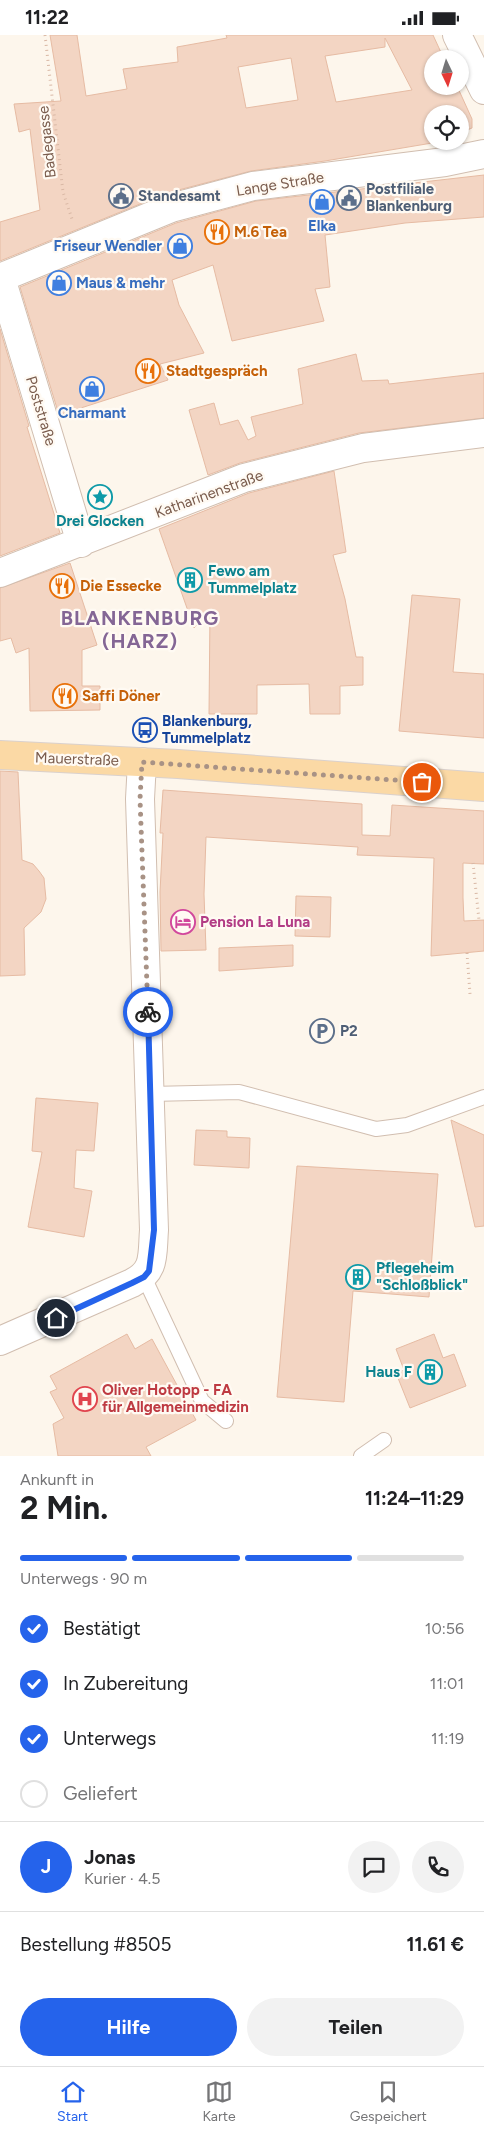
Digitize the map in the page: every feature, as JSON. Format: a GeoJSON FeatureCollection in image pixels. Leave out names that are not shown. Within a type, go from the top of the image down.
{"type":"FeatureCollection","features":[{"type":"Feature","properties":{"kind":"main road","name":"Mauerstraße"},"geometry":{"type":"LineString","coordinates":[[0,755],[142,762],[484,787]]}},
{"type":"Feature","properties":{"kind":"street"},"geometry":{"type":"LineString","coordinates":[[457,35],[484,90]]}},
{"type":"Feature","properties":{"kind":"street","name":"Lange Straße"},"geometry":{"type":"LineString","coordinates":[[1,278],[82,243],[171,208],[253,186],[445,162],[484,154]]}},
{"type":"Feature","properties":{"kind":"street","name":"Poststraße"},"geometry":{"type":"LineString","coordinates":[[1,278],[81,543]]}},
{"type":"Feature","properties":{"kind":"street","name":"Katharinenstraße"},"geometry":{"type":"LineString","coordinates":[[0,573],[244,478],[363,448],[484,433]]}},
{"type":"Feature","properties":{"kind":"street"},"geometry":{"type":"LineString","coordinates":[[0,1341],[88,1304],[144,1277],[149,1271],[152,1261],[154,1230],[140,799],[142,762]]}},
{"type":"Feature","properties":{"kind":"lane"},"geometry":{"type":"LineString","coordinates":[[150,1094],[239,1092],[376,1129],[407,1125],[484,1097]]}},
{"type":"Feature","properties":{"kind":"lane"},"geometry":{"type":"LineString","coordinates":[[144,1277],[202,1401],[226,1421]]}},
{"type":"Feature","properties":{"kind":"lane"},"geometry":{"type":"LineString","coordinates":[[361,1456],[384,1440]]}},
{"type":"Feature","properties":{"kind":"path","name":"Badegasse"},"geometry":{"type":"LineString","coordinates":[[45,35],[63,192],[82,243]]}},
{"type":"Feature","properties":{"kind":"path"},"geometry":{"type":"LineString","coordinates":[[473,863],[480,920]]}},
{"type":"Feature","properties":{"kind":"path"},"geometry":{"type":"LineString","coordinates":[[467,953],[470,994]]}},
{"type":"Feature","properties":{"kind":"building"},"geometry":{"type":"Polygon","coordinates":[[[50,35],[77,35],[86,96],[127,89],[123,69],[178,62],[177,47],[227,38],[226,35],[433,35],[440,50],[424,50],[424,95],[461,95],[466,105],[424,105],[424,144],[251,171],[167,193],[0,261],[0,222],[40,210],[30,129],[19,132],[14,104],[61,101],[50,35]],[[385,38],[385,47],[325,56],[336,102],[412,90],[385,38]],[[291,58],[238,67],[246,108],[298,100],[291,58]]]}},
{"type":"Feature","properties":{"kind":"building"},"geometry":{"type":"Polygon","coordinates":[[[469,112],[472,119],[472,128],[469,129],[469,112]]]}},
{"type":"Feature","properties":{"kind":"building"},"geometry":{"type":"Polygon","coordinates":[[[484,175],[484,217],[405,223],[325,235],[330,287],[315,289],[324,321],[232,341],[213,265],[172,280],[179,305],[204,353],[160,364],[168,380],[59,415],[20,287],[176,223],[256,201],[484,175]]]}},
{"type":"Feature","properties":{"kind":"building"},"geometry":{"type":"Polygon","coordinates":[[[0,329],[29,426],[27,427],[60,533],[0,556],[0,329]]]}},
{"type":"Feature","properties":{"kind":"building"},"geometry":{"type":"Polygon","coordinates":[[[356,354],[362,381],[388,380],[389,384],[484,373],[484,418],[359,433],[240,463],[208,475],[189,410],[214,403],[220,425],[238,420],[248,440],[256,436],[251,417],[303,404],[298,369],[356,354]]]}},
{"type":"Feature","properties":{"kind":"building"},"geometry":{"type":"Polygon","coordinates":[[[334,471],[346,552],[333,555],[345,599],[356,657],[363,657],[363,685],[340,686],[340,714],[310,714],[309,684],[257,685],[257,714],[209,714],[210,610],[194,628],[159,529],[249,493],[334,471]]]}},
{"type":"Feature","properties":{"kind":"building"},"geometry":{"type":"Polygon","coordinates":[[[70,563],[97,645],[82,650],[82,686],[100,686],[100,710],[30,711],[29,648],[16,653],[11,638],[0,641],[0,588],[70,563]]]}},
{"type":"Feature","properties":{"kind":"building"},"geometry":{"type":"Polygon","coordinates":[[[412,595],[460,599],[453,672],[484,674],[484,738],[399,731],[412,595]]]}},
{"type":"Feature","properties":{"kind":"building"},"geometry":{"type":"Polygon","coordinates":[[[0,771],[18,772],[22,860],[33,864],[44,878],[46,899],[41,912],[24,928],[25,975],[0,976],[0,771]]]}},
{"type":"Feature","properties":{"kind":"building"},"geometry":{"type":"Polygon","coordinates":[[[163,790],[362,804],[362,835],[390,836],[392,805],[484,811],[484,864],[463,863],[463,898],[464,921],[484,920],[484,951],[431,956],[434,858],[357,855],[358,847],[206,837],[204,894],[206,950],[161,951],[160,892],[163,833],[160,833],[163,790]]]}},
{"type":"Feature","properties":{"kind":"building"},"geometry":{"type":"Polygon","coordinates":[[[296,896],[331,897],[330,937],[295,936],[296,896]]]}},
{"type":"Feature","properties":{"kind":"building"},"geometry":{"type":"Polygon","coordinates":[[[293,945],[293,966],[219,971],[219,948],[293,945]]]}},
{"type":"Feature","properties":{"kind":"building"},"geometry":{"type":"Polygon","coordinates":[[[36,1098],[98,1103],[94,1151],[76,1150],[74,1188],[92,1191],[84,1237],[28,1227],[42,1152],[32,1151],[36,1098]]]}},
{"type":"Feature","properties":{"kind":"building"},"geometry":{"type":"Polygon","coordinates":[[[451,1120],[484,1135],[484,1226],[475,1227],[451,1120]]]}},
{"type":"Feature","properties":{"kind":"building"},"geometry":{"type":"Polygon","coordinates":[[[196,1130],[227,1131],[227,1137],[250,1138],[249,1168],[194,1165],[196,1130]]]}},
{"type":"Feature","properties":{"kind":"building","name":"Pflegeheim \"Schloßblick\""},"geometry":{"type":"Polygon","coordinates":[[[297,1166],[438,1174],[429,1297],[353,1291],[344,1402],[277,1397],[297,1166]]]}},
{"type":"Feature","properties":{"kind":"building"},"geometry":{"type":"Polygon","coordinates":[[[127,1334],[135,1349],[152,1339],[196,1420],[146,1447],[151,1456],[58,1456],[53,1424],[64,1418],[50,1392],[57,1389],[50,1376],[127,1334]]]}},
{"type":"Feature","properties":{"kind":"building","name":"Haus F"},"geometry":{"type":"Polygon","coordinates":[[[434,1334],[443,1358],[454,1354],[466,1386],[410,1408],[396,1373],[404,1370],[396,1349],[434,1334]]]}},
{"type":"Feature","properties":{"kind":"way so far"},"geometry":{"type":"LineString","coordinates":[[148,1012],[140,799],[142,762],[422,782]]}},
{"type":"Feature","properties":{"kind":"place","name":"Standesamt"},"geometry":{"type":"Point","coordinates":[121,196]}},
{"type":"Feature","properties":{"kind":"place","name":"Postfiliale Blankenburg"},"geometry":{"type":"Point","coordinates":[349,198]}},
{"type":"Feature","properties":{"kind":"place","name":"Elka"},"geometry":{"type":"Point","coordinates":[322,202]}},
{"type":"Feature","properties":{"kind":"place","name":"M.6 Tea"},"geometry":{"type":"Point","coordinates":[217,232]}},
{"type":"Feature","properties":{"kind":"place","name":"Friseur Wendler"},"geometry":{"type":"Point","coordinates":[180,246]}},
{"type":"Feature","properties":{"kind":"place","name":"Maus & mehr"},"geometry":{"type":"Point","coordinates":[59,283]}},
{"type":"Feature","properties":{"kind":"place","name":"Stadtgespräch"},"geometry":{"type":"Point","coordinates":[148,371]}},
{"type":"Feature","properties":{"kind":"place","name":"Charmant"},"geometry":{"type":"Point","coordinates":[92,389]}},
{"type":"Feature","properties":{"kind":"place","name":"Drei Glocken"},"geometry":{"type":"Point","coordinates":[100,497]}},
{"type":"Feature","properties":{"kind":"place","name":"Fewo am Tummelplatz"},"geometry":{"type":"Point","coordinates":[190,580]}},
{"type":"Feature","properties":{"kind":"place","name":"Die Essecke"},"geometry":{"type":"Point","coordinates":[62,586]}},
{"type":"Feature","properties":{"kind":"place","name":"Saffi Döner"},"geometry":{"type":"Point","coordinates":[65,696]}},
{"type":"Feature","properties":{"kind":"place","name":"Blankenburg, Tummelplatz"},"geometry":{"type":"Point","coordinates":[145,730]}},
{"type":"Feature","properties":{"kind":"place","name":"Pension La Luna"},"geometry":{"type":"Point","coordinates":[183,922]}},
{"type":"Feature","properties":{"kind":"place","name":"P2"},"geometry":{"type":"Point","coordinates":[322,1031]}},
{"type":"Feature","properties":{"kind":"place","name":"Pflegeheim \"Schloßblick\""},"geometry":{"type":"Point","coordinates":[358,1277]}},
{"type":"Feature","properties":{"kind":"place","name":"Haus F"},"geometry":{"type":"Point","coordinates":[430,1372]}},
{"type":"Feature","properties":{"kind":"place","name":"Oliver Hotopp - FA für Allgemeinmedizin"},"geometry":{"type":"Point","coordinates":[85,1399]}},
{"type":"Feature","properties":{"kind":"district","name":"BLANKENBURG (HARZ)"},"geometry":{"type":"Point","coordinates":[140,630]}},
{"type":"Feature","properties":{"kind":"route"},"geometry":{"type":"LineString","coordinates":[[56,1318],[144,1277],[149,1271],[152,1261],[154,1230],[148,1012]]}}]}
